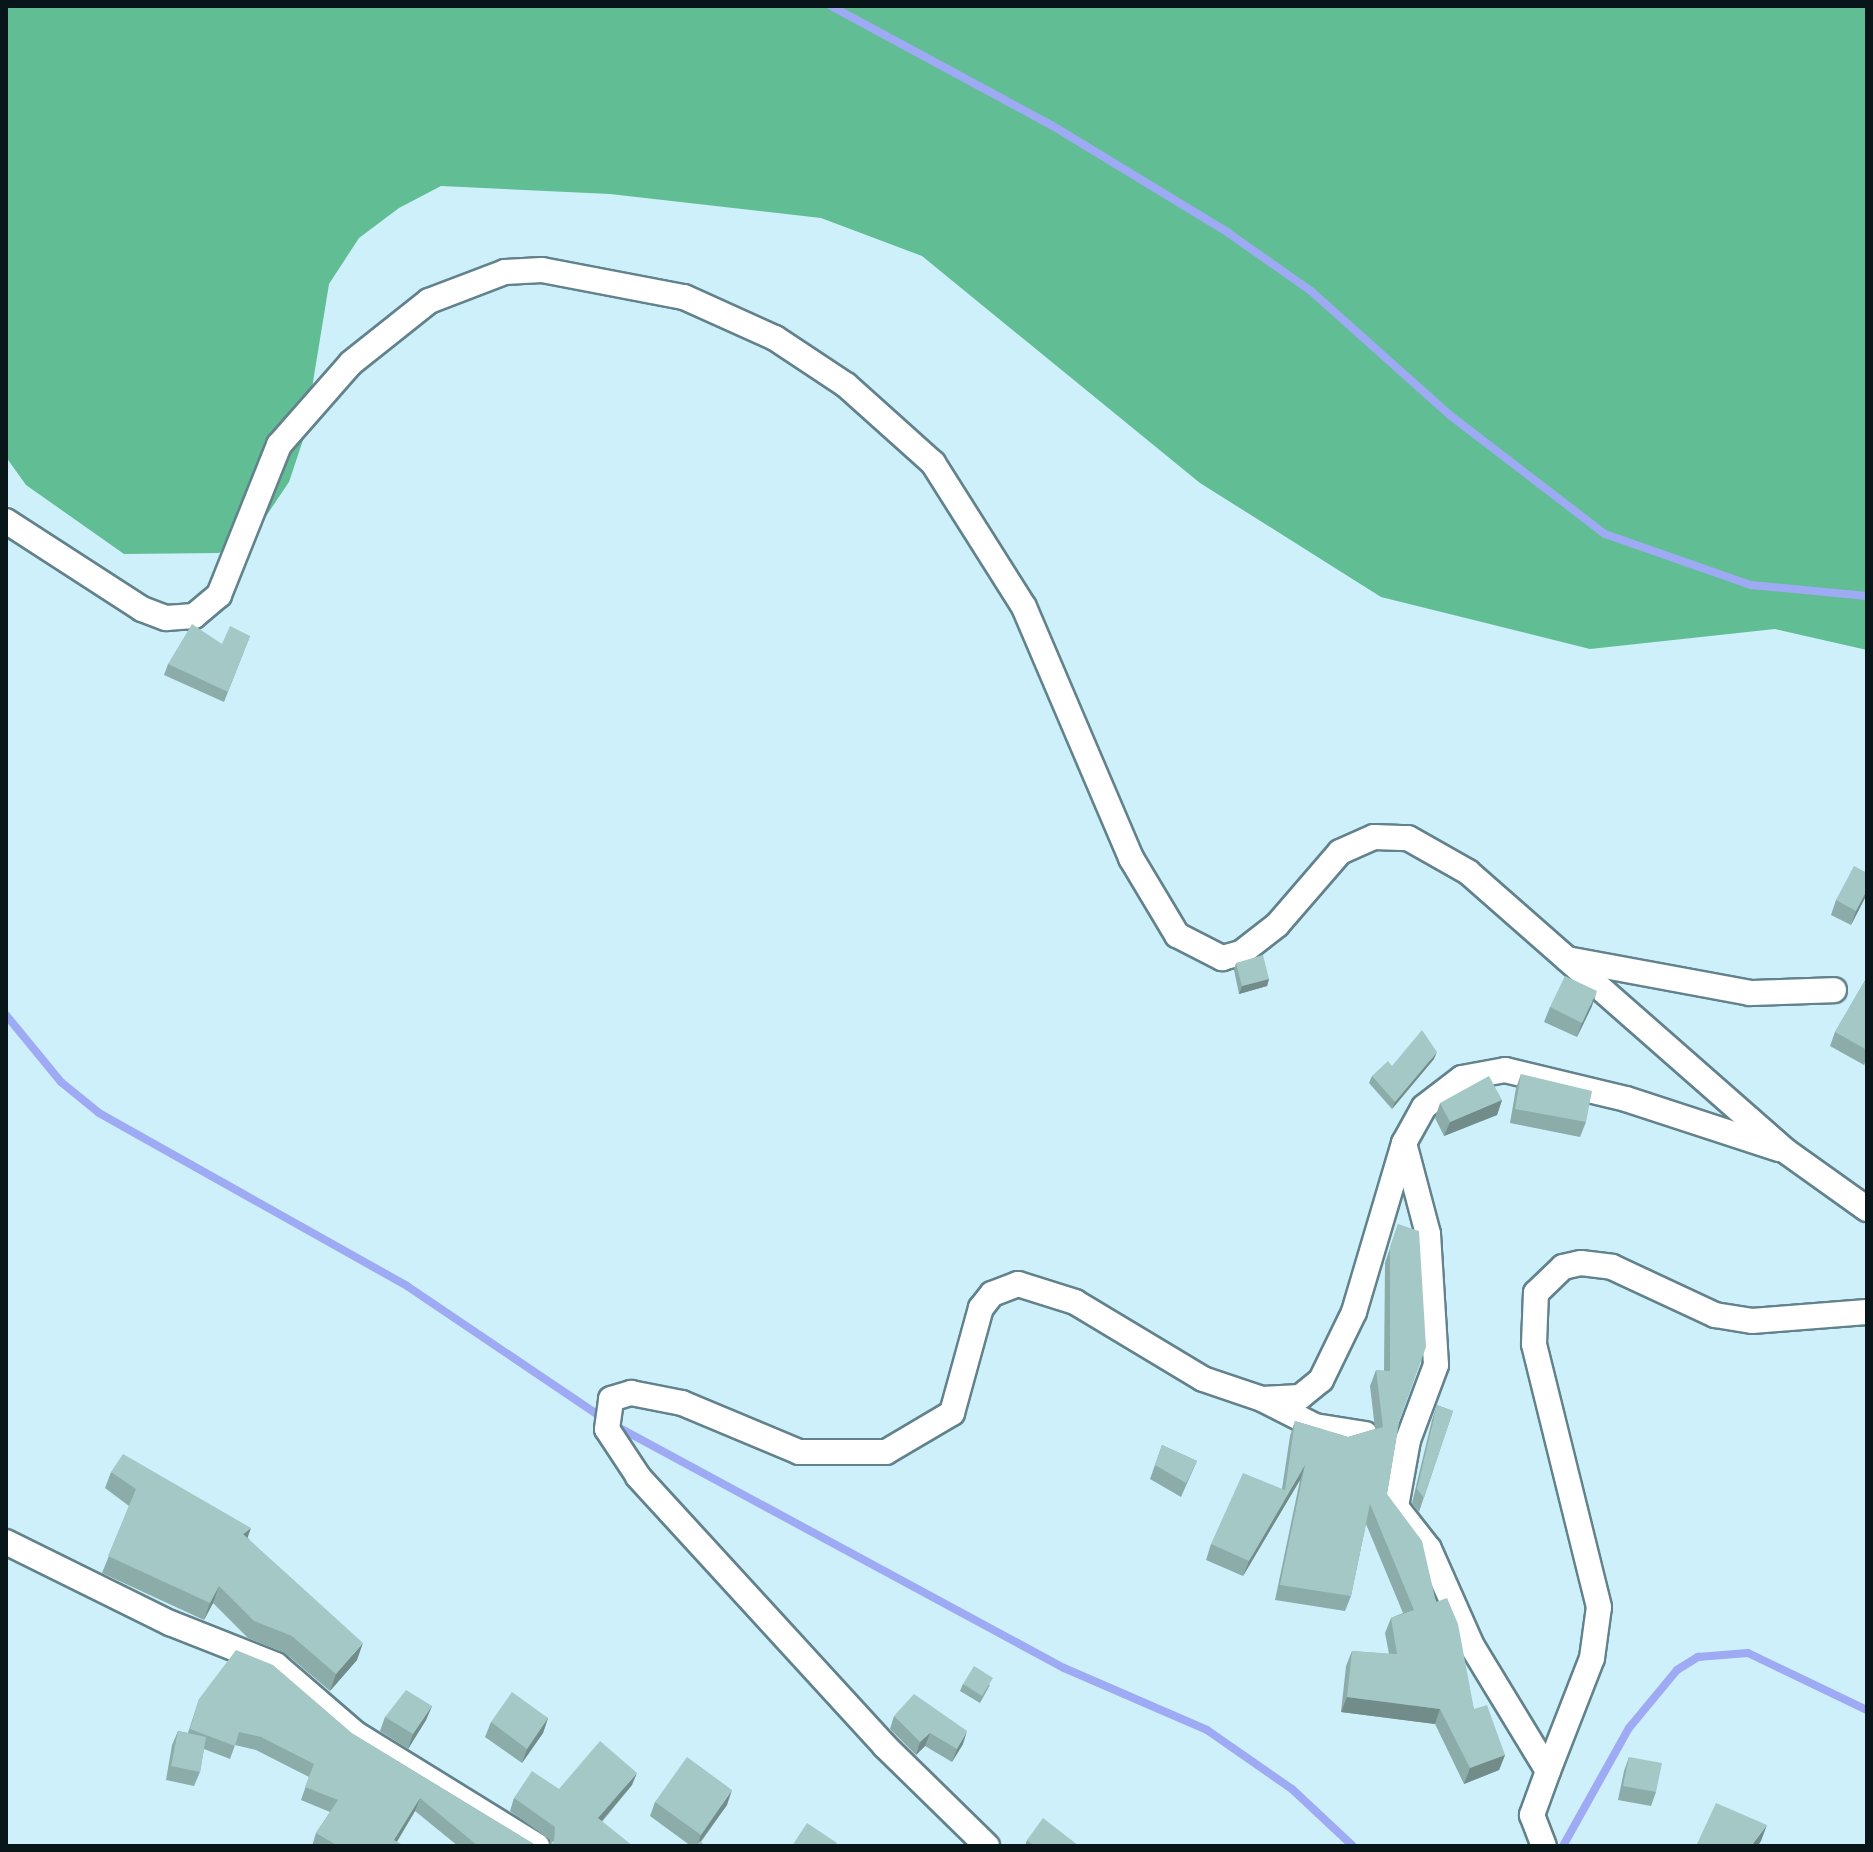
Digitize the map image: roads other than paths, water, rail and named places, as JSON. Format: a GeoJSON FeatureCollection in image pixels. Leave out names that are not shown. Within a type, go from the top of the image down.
{"type":"FeatureCollection","features":[{"type":"Feature","properties":{"kind":"street"},"geometry":{"type":"LineString","coordinates":[[6,521],[142,609],[166,618],[194,616],[219,595],[279,445],[395,325],[464,283],[505,272],[635,282],[775,338],[873,404],[933,463],[1024,607],[1131,858],[1177,935],[1222,958],[1241,953],[1277,925],[1340,852],[1389,835],[1430,848],[1468,872],[1787,1152],[1867,1209]]}},
{"type":"Feature","properties":{"kind":"street"},"geometry":{"type":"LineString","coordinates":[[1565,958],[1750,993],[1834,990]]}},
{"type":"Feature","properties":{"kind":"street"},"geometry":{"type":"LineString","coordinates":[[1262,1399],[1300,1397],[1321,1380],[1367,1281],[1404,1143],[1443,1090],[1486,1070],[1505,1070],[1626,1099],[1787,1152]]}},
{"type":"Feature","properties":{"kind":"street"},"geometry":{"type":"LineString","coordinates":[[1404,1143],[1428,1234],[1436,1365],[1408,1440],[1396,1507],[1429,1549],[1472,1646],[1548,1771]]}},
{"type":"Feature","properties":{"kind":"street"},"geometry":{"type":"LineString","coordinates":[[1544,1846],[1532,1815],[1592,1658],[1599,1607],[1534,1344],[1536,1293],[1563,1267],[1581,1263],[1612,1267],[1715,1315],[1752,1321],[1867,1312]]}},
{"type":"Feature","properties":{"kind":"street"},"geometry":{"type":"LineString","coordinates":[[987,1846],[885,1746],[638,1476],[612,1441],[606,1406],[618,1394],[647,1394],[776,1446],[846,1457],[886,1452],[952,1413],[981,1308],[992,1294],[1018,1284],[1075,1302],[1203,1379],[1262,1399],[1315,1426],[1365,1434]]}},
{"type":"Feature","properties":{"kind":"street"},"geometry":{"type":"LineString","coordinates":[[6,1542],[170,1623],[276,1665],[348,1728],[537,1846]]}},
{"type":"Feature","properties":{"kind":"waterway"},"geometry":{"type":"LineString","coordinates":[[831,6],[1053,126],[1227,232],[1311,291],[1451,416],[1605,534],[1751,585],[1867,596]]}},
{"type":"Feature","properties":{"kind":"waterway"},"geometry":{"type":"LineString","coordinates":[[6,1015],[61,1082],[99,1113],[407,1286],[604,1419]]}},
{"type":"Feature","properties":{"kind":"waterway"},"geometry":{"type":"LineString","coordinates":[[616,1426],[1064,1668],[1207,1730],[1292,1789],[1353,1846]]}},
{"type":"Feature","properties":{"kind":"waterway"},"geometry":{"type":"LineString","coordinates":[[1563,1846],[1629,1728],[1677,1670],[1698,1657],[1748,1653],[1867,1710]]}}]}
